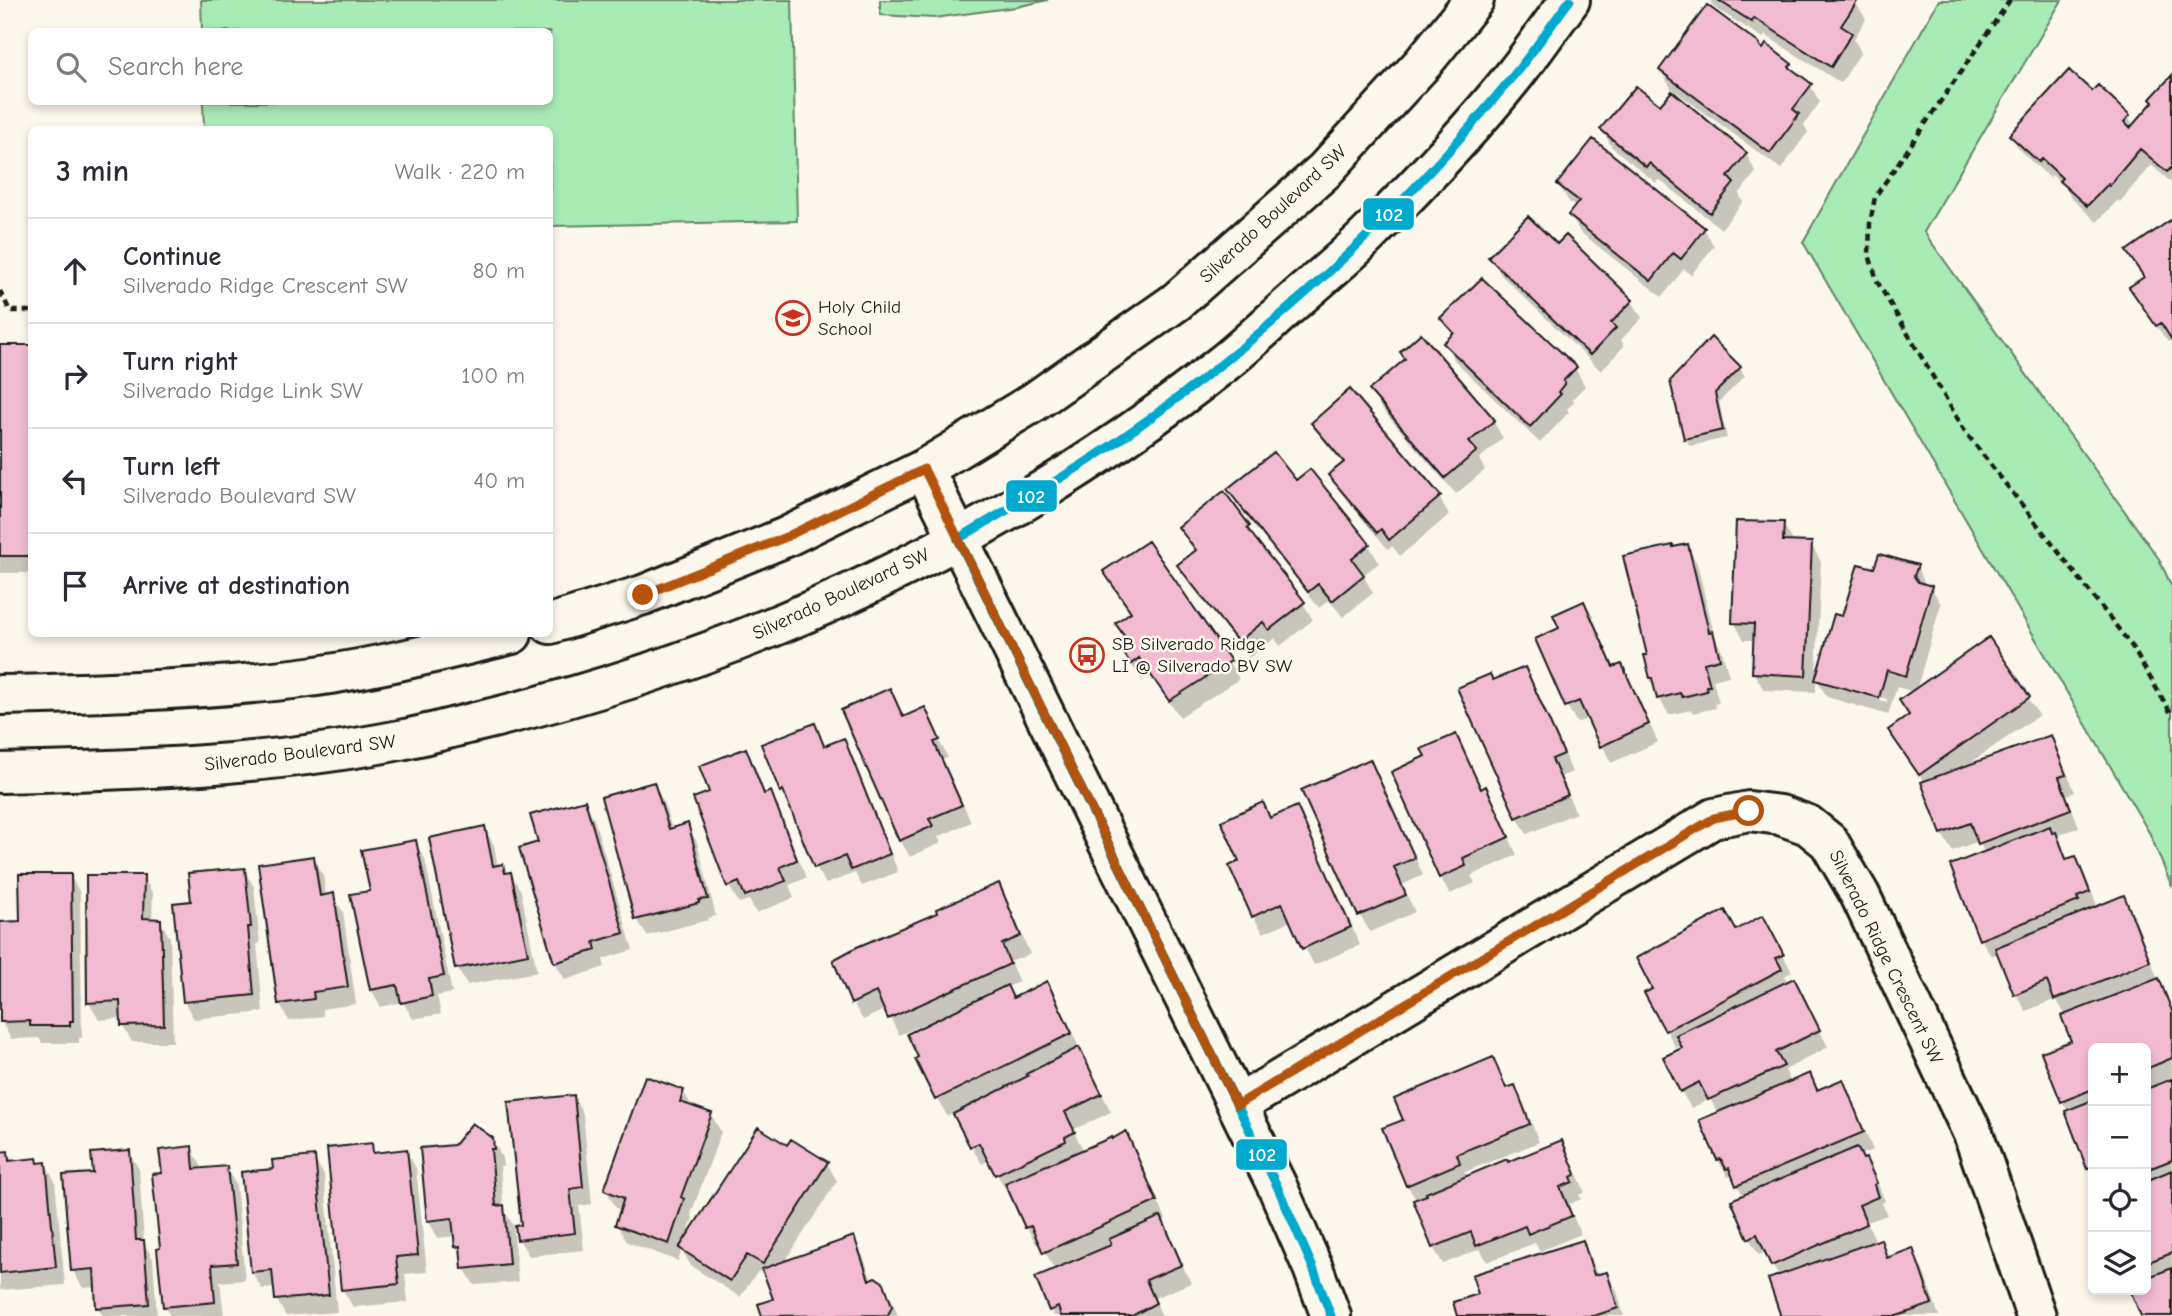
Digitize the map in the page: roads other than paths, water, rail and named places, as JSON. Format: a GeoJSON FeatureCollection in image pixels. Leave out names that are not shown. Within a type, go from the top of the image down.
{"type":"FeatureCollection","features":[{"type":"Feature","properties":{"kind":"street","name":"Silverado Boulevard SW"},"geometry":{"type":"LineString","coordinates":[[553,623],[643,595],[786,537],[924,469],[1034,402],[1176,302],[1324,171],[1423,63],[1474,0]]}},
{"type":"Feature","properties":{"kind":"street","name":"Silverado Boulevard SW"},"geometry":{"type":"LineString","coordinates":[[0,773],[237,764],[402,740],[557,702],[695,658],[794,619],[958,539],[1111,446],[1225,362],[1365,239],[1456,143],[1514,75],[1570,0]]}},
{"type":"Feature","properties":{"kind":"street"},"geometry":{"type":"LineString","coordinates":[[924,469],[1277,1186],[1331,1316]]}},
{"type":"Feature","properties":{"kind":"street"},"geometry":{"type":"LineString","coordinates":[[0,695],[163,691],[295,679],[410,658],[499,637]]}},
{"type":"Feature","properties":{"kind":"street","name":"Silverado Ridge Crescent SW"},"geometry":{"type":"LineString","coordinates":[[1237,1105],[1714,818],[1749,811],[1780,815],[1808,825],[1829,842],[1860,895],[1973,1136],[2036,1316]]}},
{"type":"Feature","properties":{"kind":"place","name":"Holy Child School"},"geometry":{"type":"Point","coordinates":[793,318]}},
{"type":"Feature","properties":{"kind":"place","name":"SB Silverado Ridge LI @ Silverado BV SW"},"geometry":{"type":"Point","coordinates":[1087,655]}}]}
